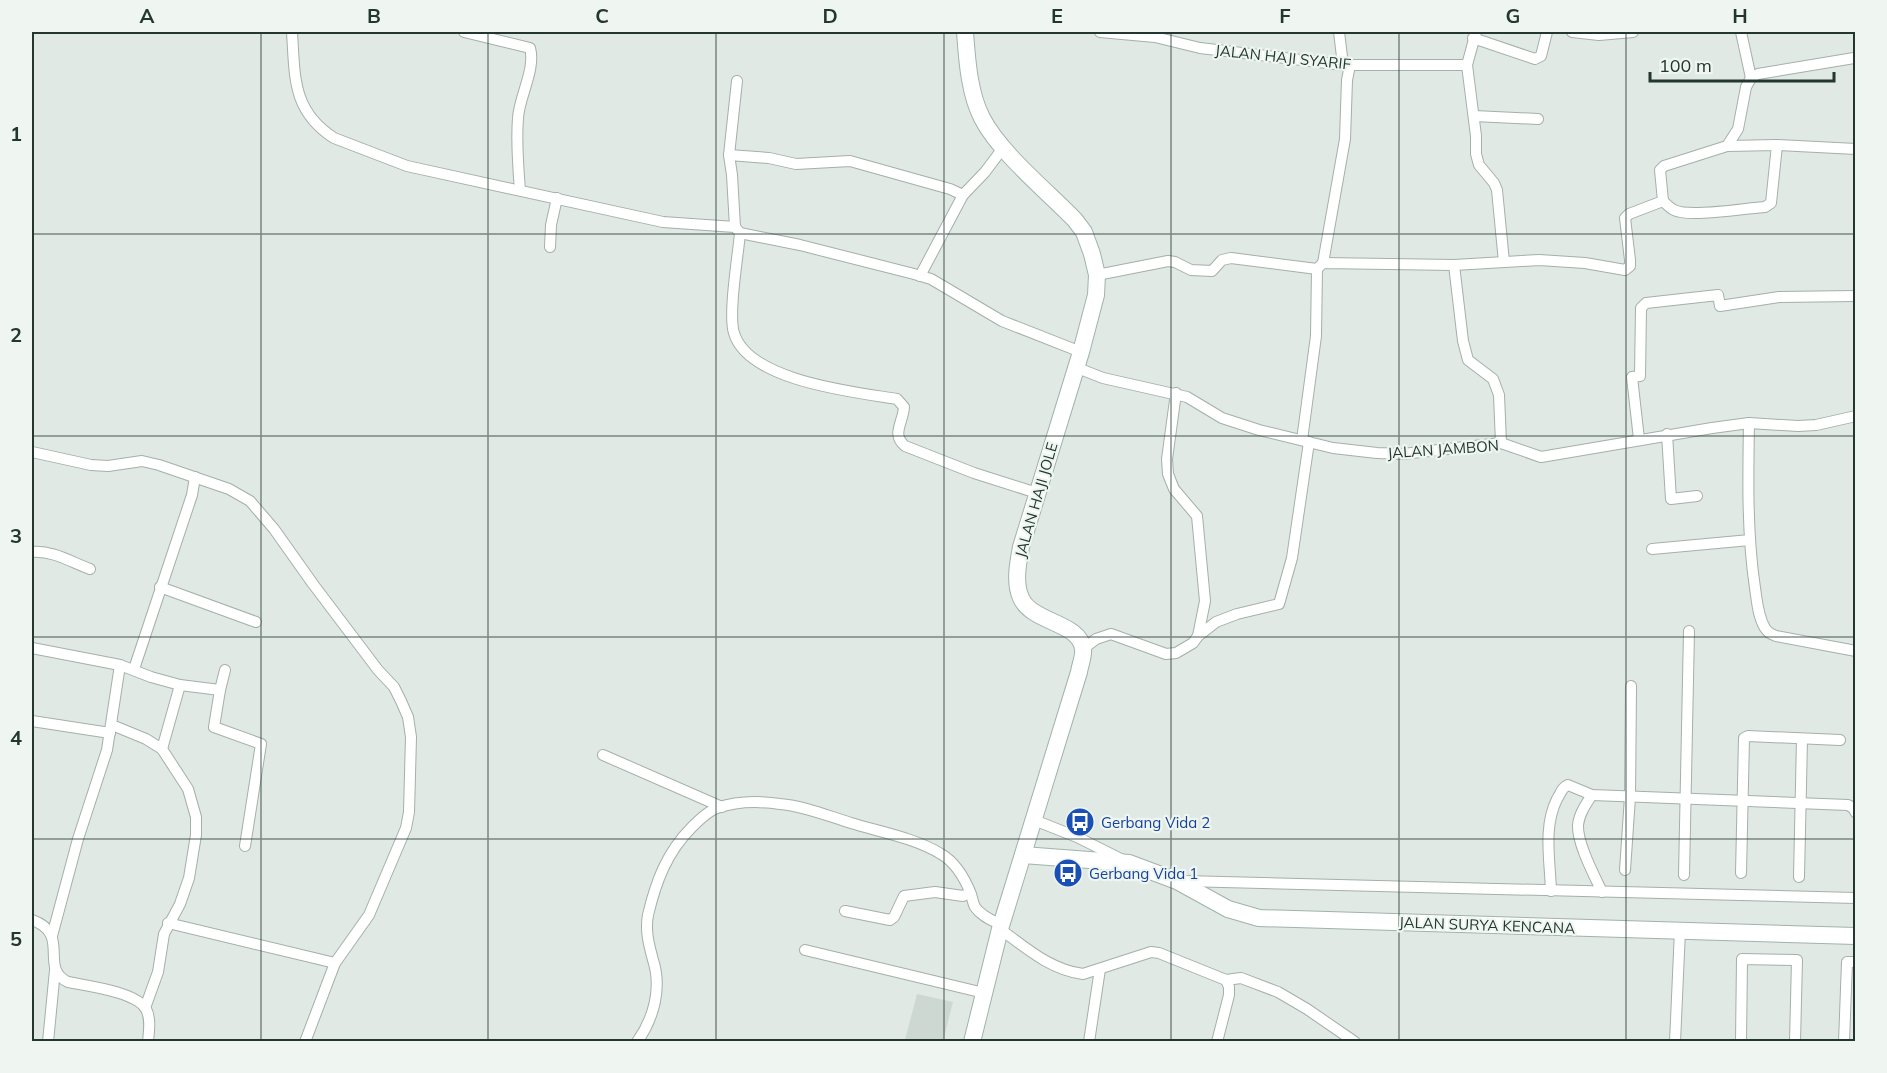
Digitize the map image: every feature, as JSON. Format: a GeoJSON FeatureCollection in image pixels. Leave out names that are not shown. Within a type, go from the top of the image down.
{"type":"FeatureCollection","features":[{"type":"Feature","properties":{"kind":"main road","name":"JALAN HAJI JOLE"},"geometry":{"type":"LineString","coordinates":[[965,32],[974,96],[981,116],[1003,148],[1076,220],[1088,242],[1097,275],[1096,295],[1018,562],[1019,592],[1025,606],[1076,634],[1083,649]]}},
{"type":"Feature","properties":{"kind":"main road"},"geometry":{"type":"LineString","coordinates":[[972,1041],[1000,926],[1079,672],[1083,649]]}},
{"type":"Feature","properties":{"kind":"main road","name":"JALAN SURYA KENCANA"},"geometry":{"type":"LineString","coordinates":[[1023,855],[1129,863],[1177,881],[1228,909],[1259,918],[1856,936]]}},
{"type":"Feature","properties":{"kind":"street","name":"JALAN JAMBON"},"geometry":{"type":"LineString","coordinates":[[292,32],[296,74],[305,112],[324,132],[334,138],[406,166],[663,222],[738,230],[931,279],[1002,321],[1078,360],[1103,378],[1176,393],[1222,418],[1333,448],[1402,454],[1501,443],[1541,457],[1667,434],[1749,423],[1798,426],[1856,416]]}},
{"type":"Feature","properties":{"kind":"street"},"geometry":{"type":"LineString","coordinates":[[464,32],[530,48],[532,54],[518,116],[520,189]]}},
{"type":"Feature","properties":{"kind":"street","name":"JALAN HAJI SYARIF"},"geometry":{"type":"LineString","coordinates":[[1100,32],[1156,34],[1200,48],[1346,65],[1467,65]]}},
{"type":"Feature","properties":{"kind":"street"},"geometry":{"type":"LineString","coordinates":[[1083,649],[1096,639],[1112,634],[1166,654],[1176,653],[1193,643],[1216,622],[1237,614],[1279,604],[1292,558],[1306,441],[1320,266],[1345,139],[1347,80],[1339,32]]}},
{"type":"Feature","properties":{"kind":"street"},"geometry":{"type":"LineString","coordinates":[[1504,262],[1497,190],[1479,165],[1476,154],[1474,116],[1467,65],[1474,34],[1535,59],[1541,56],[1547,32]]}},
{"type":"Feature","properties":{"kind":"street"},"geometry":{"type":"LineString","coordinates":[[1572,32],[1599,35],[1633,32]]}},
{"type":"Feature","properties":{"kind":"street"},"geometry":{"type":"LineString","coordinates":[[1741,32],[1751,78]]}},
{"type":"Feature","properties":{"kind":"street"},"geometry":{"type":"LineString","coordinates":[[1727,146],[1738,129],[1746,87],[1751,78],[1758,74],[1855,57]]}},
{"type":"Feature","properties":{"kind":"street"},"geometry":{"type":"LineString","coordinates":[[736,81],[729,154],[738,230],[732,322],[739,346],[759,364],[807,382],[834,389],[897,399],[904,407],[897,434],[905,446],[974,473],[1037,493]]}},
{"type":"Feature","properties":{"kind":"street"},"geometry":{"type":"LineString","coordinates":[[1474,116],[1538,119]]}},
{"type":"Feature","properties":{"kind":"street"},"geometry":{"type":"LineString","coordinates":[[1777,145],[1770,203],[1765,207],[1702,213],[1680,212],[1673,210],[1663,201],[1660,170],[1664,166],[1727,146],[1777,145],[1856,148]]}},
{"type":"Feature","properties":{"kind":"street"},"geometry":{"type":"LineString","coordinates":[[921,276],[963,195],[985,172],[1003,148]]}},
{"type":"Feature","properties":{"kind":"street"},"geometry":{"type":"LineString","coordinates":[[729,154],[769,158],[796,164],[850,161],[872,165],[963,195]]}},
{"type":"Feature","properties":{"kind":"street"},"geometry":{"type":"LineString","coordinates":[[550,247],[551,225],[557,198]]}},
{"type":"Feature","properties":{"kind":"street"},"geometry":{"type":"LineString","coordinates":[[1097,275],[1168,261],[1191,270],[1212,271],[1222,260],[1231,258],[1320,266],[1564,261],[1625,270],[1630,266],[1625,218],[1629,214],[1663,201]]}},
{"type":"Feature","properties":{"kind":"street"},"geometry":{"type":"LineString","coordinates":[[1454,265],[1466,354],[1468,360],[1493,379],[1497,386],[1501,412],[1501,443]]}},
{"type":"Feature","properties":{"kind":"street"},"geometry":{"type":"LineString","coordinates":[[1639,440],[1632,377],[1640,376],[1641,308],[1646,303],[1718,295],[1720,306],[1779,297],[1856,296]]}},
{"type":"Feature","properties":{"kind":"street"},"geometry":{"type":"LineString","coordinates":[[1176,393],[1167,459],[1168,474],[1174,489],[1197,516],[1205,601],[1198,636]]}},
{"type":"Feature","properties":{"kind":"street"},"geometry":{"type":"LineString","coordinates":[[1749,423],[1751,563],[1758,609],[1764,627],[1768,633],[1776,636],[1856,651]]}},
{"type":"Feature","properties":{"kind":"street"},"geometry":{"type":"LineString","coordinates":[[1667,434],[1671,499],[1696,496]]}},
{"type":"Feature","properties":{"kind":"street"},"geometry":{"type":"LineString","coordinates":[[32,452],[91,465],[108,466],[142,462],[195,477],[235,492],[250,501],[378,670],[394,687],[408,717],[411,737],[409,812],[405,828],[369,915],[335,963],[305,1041]]}},
{"type":"Feature","properties":{"kind":"street"},"geometry":{"type":"LineString","coordinates":[[134,669],[192,495],[195,477]]}},
{"type":"Feature","properties":{"kind":"street"},"geometry":{"type":"LineString","coordinates":[[1652,549],[1750,540]]}},
{"type":"Feature","properties":{"kind":"street"},"geometry":{"type":"LineString","coordinates":[[32,552],[40,551],[50,554],[90,570]]}},
{"type":"Feature","properties":{"kind":"street"},"geometry":{"type":"LineString","coordinates":[[160,587],[256,622]]}},
{"type":"Feature","properties":{"kind":"street"},"geometry":{"type":"LineString","coordinates":[[1684,875],[1689,631]]}},
{"type":"Feature","properties":{"kind":"street"},"geometry":{"type":"LineString","coordinates":[[32,648],[120,665],[180,685],[220,690]]}},
{"type":"Feature","properties":{"kind":"street"},"geometry":{"type":"LineString","coordinates":[[48,1041],[55,970],[52,936],[78,839],[107,750],[120,665]]}},
{"type":"Feature","properties":{"kind":"street"},"geometry":{"type":"LineString","coordinates":[[225,670],[214,728],[261,744],[245,846]]}},
{"type":"Feature","properties":{"kind":"street"},"geometry":{"type":"LineString","coordinates":[[162,749],[180,685]]}},
{"type":"Feature","properties":{"kind":"street"},"geometry":{"type":"LineString","coordinates":[[1625,870],[1630,797],[1631,686]]}},
{"type":"Feature","properties":{"kind":"street"},"geometry":{"type":"LineString","coordinates":[[32,721],[111,729],[146,739],[162,749],[188,789],[196,817],[196,835],[189,878],[180,904],[168,923],[161,946],[159,972],[145,1008]]}},
{"type":"Feature","properties":{"kind":"street"},"geometry":{"type":"LineString","coordinates":[[1741,873],[1744,738],[1748,736],[1840,740]]}},
{"type":"Feature","properties":{"kind":"street"},"geometry":{"type":"LineString","coordinates":[[1799,877],[1802,738]]}},
{"type":"Feature","properties":{"kind":"street"},"geometry":{"type":"LineString","coordinates":[[603,755],[722,807]]}},
{"type":"Feature","properties":{"kind":"street"},"geometry":{"type":"LineString","coordinates":[[1551,891],[1548,826],[1550,815],[1565,786],[1569,785],[1592,795],[1848,805],[1856,813]]}},
{"type":"Feature","properties":{"kind":"street"},"geometry":{"type":"LineString","coordinates":[[1592,795],[1584,805],[1578,825],[1581,842],[1602,892]]}},
{"type":"Feature","properties":{"kind":"street"},"geometry":{"type":"LineString","coordinates":[[636,1041],[648,1024],[657,993],[655,969],[647,935],[648,918],[661,869],[667,857],[699,820],[715,808],[738,802],[782,804],[915,842],[941,854],[963,877],[975,906],[984,916],[1043,960],[1071,972],[1083,974],[1151,952],[1159,953],[1226,980],[1241,978],[1278,992],[1355,1041]]}},
{"type":"Feature","properties":{"kind":"street","name":"JALAN SURYA KENCANA"},"geometry":{"type":"LineString","coordinates":[[1034,820],[1077,837],[1129,863]]}},
{"type":"Feature","properties":{"kind":"street"},"geometry":{"type":"LineString","coordinates":[[1177,881],[1856,898]]}},
{"type":"Feature","properties":{"kind":"street"},"geometry":{"type":"LineString","coordinates":[[845,911],[890,920],[894,917],[904,896],[935,892],[963,896],[970,892]]}},
{"type":"Feature","properties":{"kind":"street"},"geometry":{"type":"LineString","coordinates":[[32,920],[46,928],[52,936]]}},
{"type":"Feature","properties":{"kind":"street"},"geometry":{"type":"LineString","coordinates":[[168,923],[335,963]]}},
{"type":"Feature","properties":{"kind":"street"},"geometry":{"type":"LineString","coordinates":[[1675,1041],[1680,930]]}},
{"type":"Feature","properties":{"kind":"street"},"geometry":{"type":"LineString","coordinates":[[805,950],[984,993]]}},
{"type":"Feature","properties":{"kind":"street"},"geometry":{"type":"LineString","coordinates":[[1741,1041],[1742,959],[1797,960],[1795,1041]]}},
{"type":"Feature","properties":{"kind":"street"},"geometry":{"type":"LineString","coordinates":[[1844,1041],[1846,962],[1856,962]]}},
{"type":"Feature","properties":{"kind":"street"},"geometry":{"type":"LineString","coordinates":[[1089,1041],[1100,969]]}},
{"type":"Feature","properties":{"kind":"street"},"geometry":{"type":"LineString","coordinates":[[55,970],[60,978],[68,982],[135,998],[145,1008],[149,1020],[148,1041]]}},
{"type":"Feature","properties":{"kind":"street"},"geometry":{"type":"LineString","coordinates":[[1217,1041],[1229,995],[1226,980]]}},
{"type":"Feature","properties":{"kind":"shaded area"},"geometry":{"type":"Polygon","coordinates":[[[917,994],[953,1002],[943,1041],[905,1040],[917,994]]]}},
{"type":"Feature","properties":{"kind":"place","name":"Gerbang Vida 2"},"geometry":{"type":"Point","coordinates":[1080,822]}},
{"type":"Feature","properties":{"kind":"place","name":"Gerbang Vida 1"},"geometry":{"type":"Point","coordinates":[1068,873]}}]}
